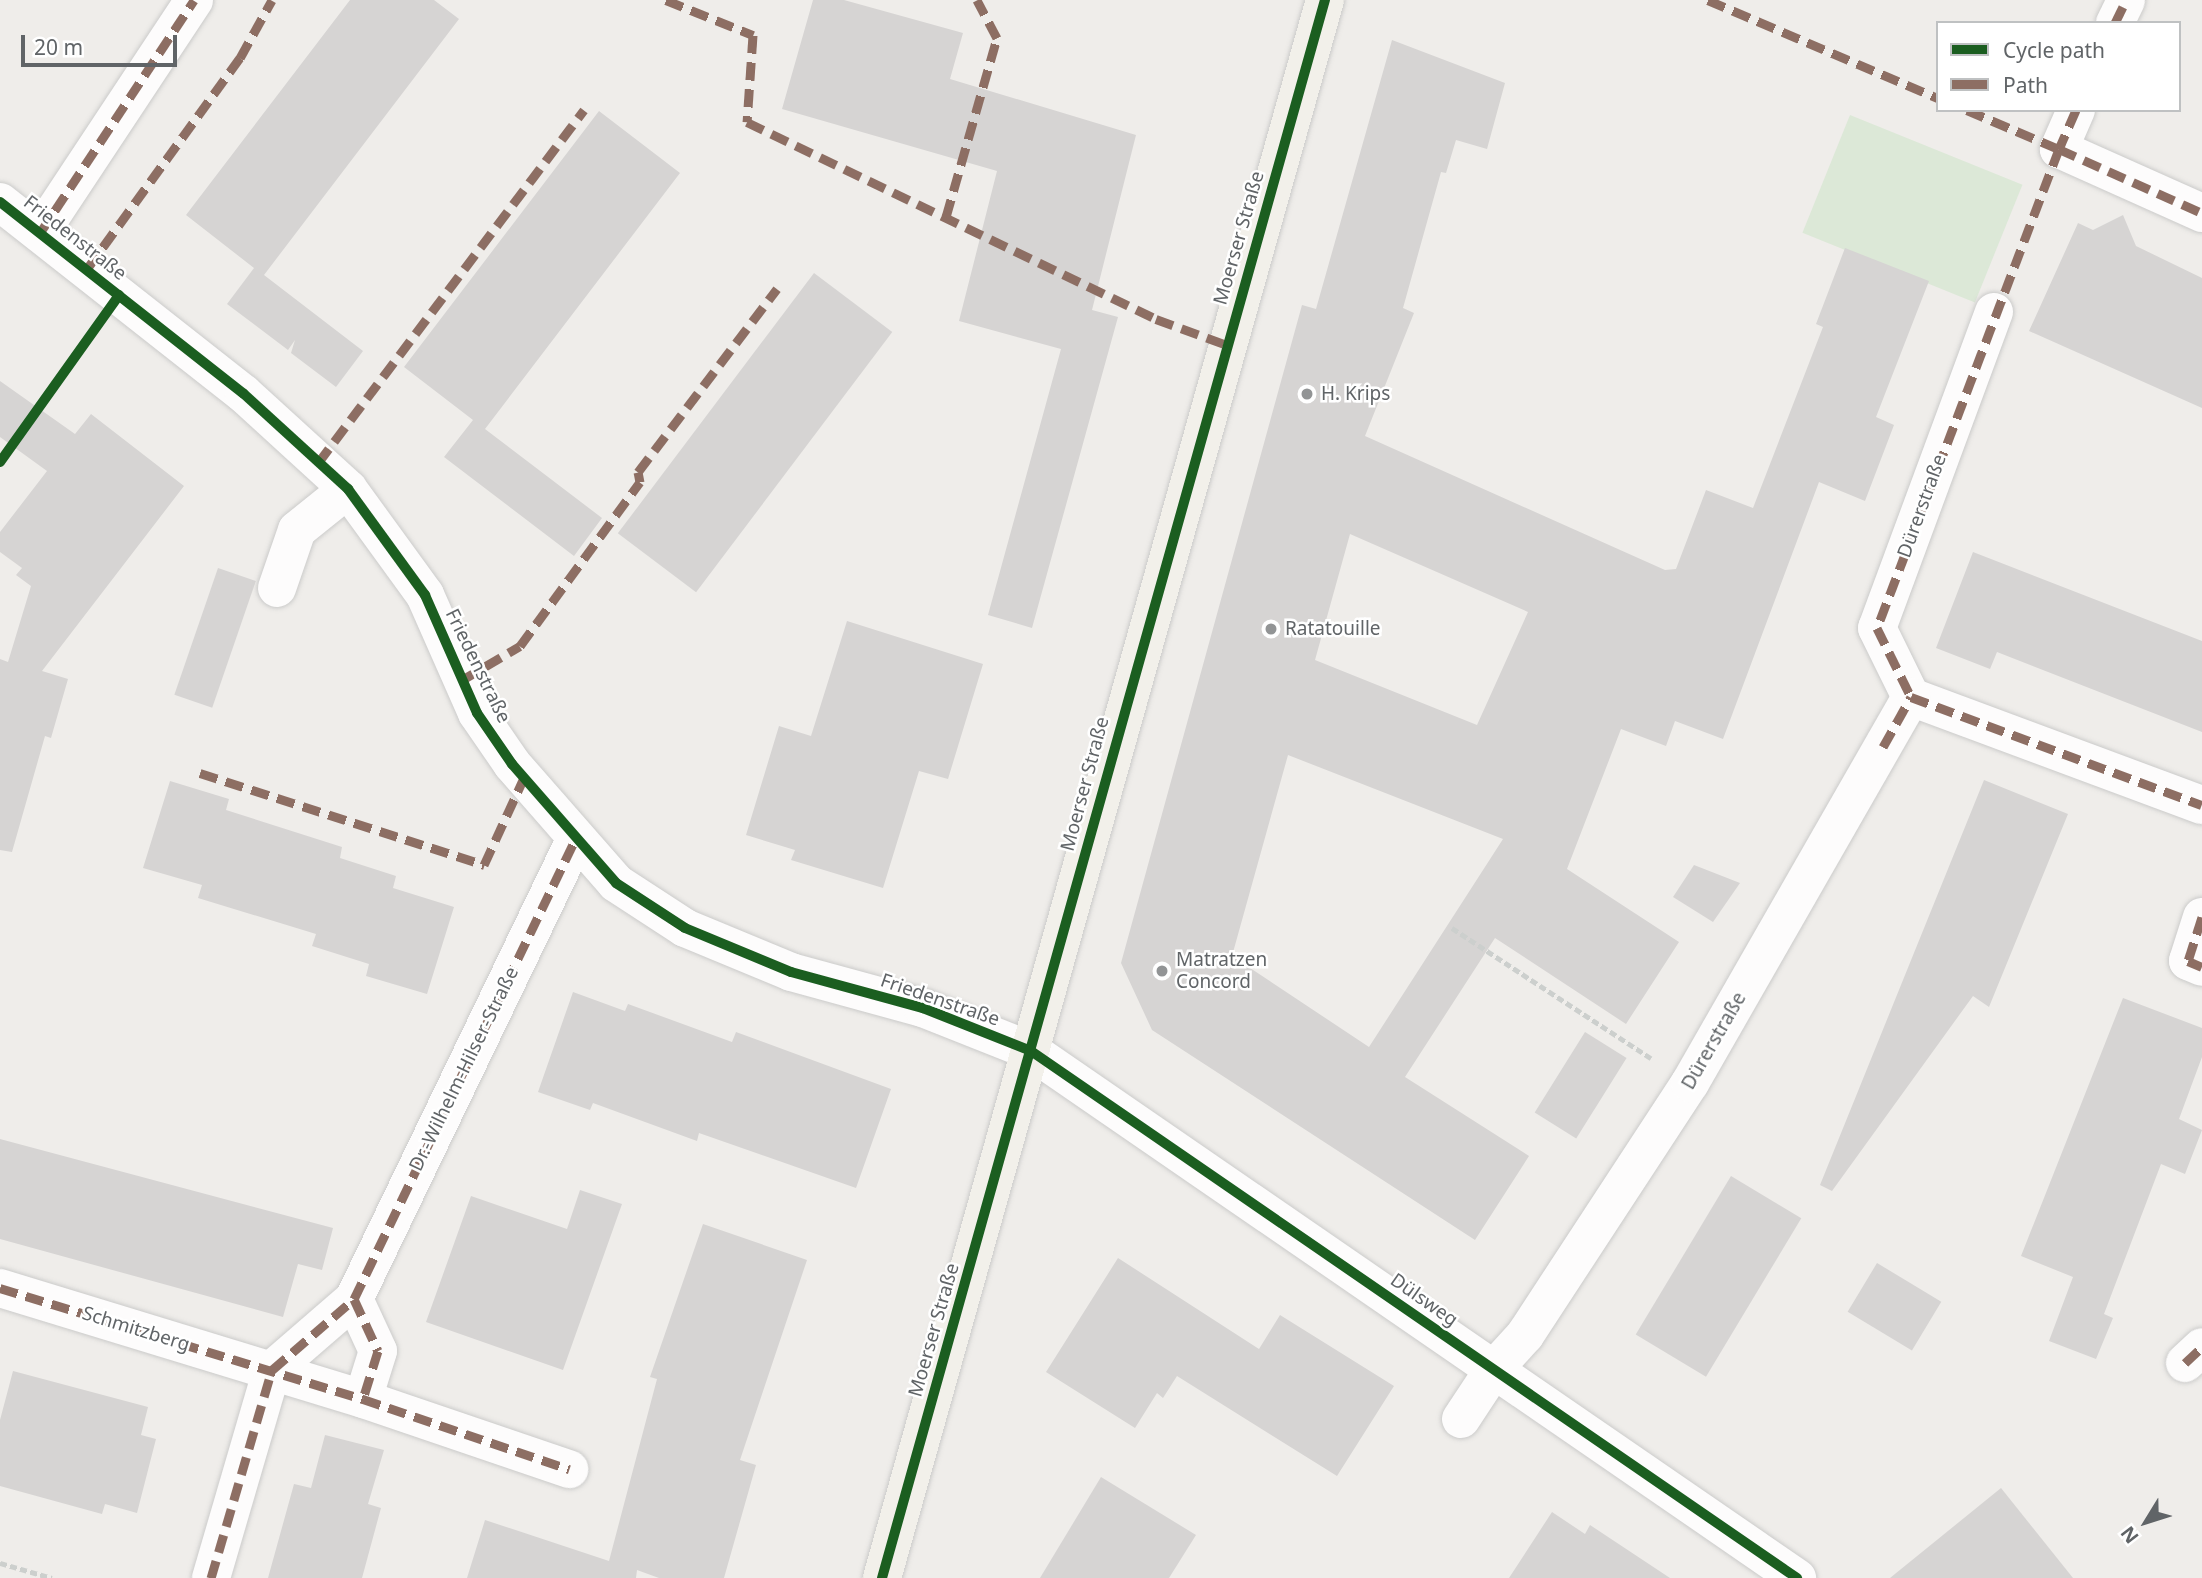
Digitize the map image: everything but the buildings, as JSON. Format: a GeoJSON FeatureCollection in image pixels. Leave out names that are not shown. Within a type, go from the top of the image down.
{"type":"FeatureCollection","features":[{"type":"Feature","properties":{"kind":"main road","name":"Moerser Straße"},"geometry":{"type":"LineString","coordinates":[[882,1578],[1325,0]]}},
{"type":"Feature","properties":{"kind":"street"},"geometry":{"type":"LineString","coordinates":[[40,233],[194,0]]}},
{"type":"Feature","properties":{"kind":"street"},"geometry":{"type":"LineString","coordinates":[[2116,21],[2126,0]]}},
{"type":"Feature","properties":{"kind":"street"},"geometry":{"type":"LineString","coordinates":[[2075,112],[2059,149],[2202,213]]}},
{"type":"Feature","properties":{"kind":"street","name":"Friedenstraße"},"geometry":{"type":"LineString","coordinates":[[0,202],[244,394],[348,489],[425,595],[477,713],[523,779],[616,883],[685,928],[791,972],[923,1008],[1031,1051]]}},
{"type":"Feature","properties":{"kind":"street","name":"Dürerstraße"},"geometry":{"type":"LineString","coordinates":[[1461,1419],[1494,1369],[1525,1335],[1690,1083],[1911,697],[1877,628],[1994,312]]}},
{"type":"Feature","properties":{"kind":"street"},"geometry":{"type":"LineString","coordinates":[[277,588],[297,530],[348,489]]}},
{"type":"Feature","properties":{"kind":"street"},"geometry":{"type":"LineString","coordinates":[[1911,697],[2202,805]]}},
{"type":"Feature","properties":{"kind":"street","name":"Dr.-Wilhelm-Hilser-Straße"},"geometry":{"type":"LineString","coordinates":[[272,1370],[354,1299],[575,839]]}},
{"type":"Feature","properties":{"kind":"street"},"geometry":{"type":"LineString","coordinates":[[2202,917],[2188,961],[2202,967]]}},
{"type":"Feature","properties":{"kind":"street","name":"Dülsweg"},"geometry":{"type":"LineString","coordinates":[[1031,1051],[1795,1577]]}},
{"type":"Feature","properties":{"kind":"street","name":"Schmitzberg"},"geometry":{"type":"LineString","coordinates":[[0,1288],[272,1370]]}},
{"type":"Feature","properties":{"kind":"street"},"geometry":{"type":"LineString","coordinates":[[354,1299],[378,1351],[363,1399]]}},
{"type":"Feature","properties":{"kind":"street"},"geometry":{"type":"LineString","coordinates":[[211,1578],[272,1370],[454,1424],[569,1469]]}},
{"type":"Feature","properties":{"kind":"path"},"geometry":{"type":"LineString","coordinates":[[1452,928],[1690,1083]]}},
{"type":"Feature","properties":{"kind":"path"},"geometry":{"type":"LineString","coordinates":[[0,1563],[52,1578]]}},
{"type":"Feature","properties":{"kind":"green space"},"geometry":{"type":"Polygon","coordinates":[[[1850,115],[2022,185],[1975,302],[1802,233],[1850,115]]]}},
{"type":"Feature","properties":{"kind":"marked path"},"geometry":{"type":"LineString","coordinates":[[40,233],[194,0]]}},
{"type":"Feature","properties":{"kind":"marked path"},"geometry":{"type":"LineString","coordinates":[[87,269],[240,58],[272,0]]}},
{"type":"Feature","properties":{"kind":"marked path"},"geometry":{"type":"LineString","coordinates":[[666,0],[753,35],[747,122],[1156,319],[1227,345]]}},
{"type":"Feature","properties":{"kind":"marked path"},"geometry":{"type":"LineString","coordinates":[[946,217],[997,38],[977,0]]}},
{"type":"Feature","properties":{"kind":"marked path"},"geometry":{"type":"LineString","coordinates":[[1708,0],[1936,97]]}},
{"type":"Feature","properties":{"kind":"marked path"},"geometry":{"type":"LineString","coordinates":[[2116,21],[2126,0]]}},
{"type":"Feature","properties":{"kind":"marked path"},"geometry":{"type":"LineString","coordinates":[[318,463],[584,110]]}},
{"type":"Feature","properties":{"kind":"marked path"},"geometry":{"type":"LineString","coordinates":[[1972,112],[2059,149],[1877,628],[1911,697],[2202,805]]}},
{"type":"Feature","properties":{"kind":"marked path"},"geometry":{"type":"LineString","coordinates":[[2075,112],[2059,149],[2202,213]]}},
{"type":"Feature","properties":{"kind":"marked path"},"geometry":{"type":"LineString","coordinates":[[462,680],[520,646],[640,482],[638,472],[777,289]]}},
{"type":"Feature","properties":{"kind":"marked path"},"geometry":{"type":"LineString","coordinates":[[1883,747],[1911,697]]}},
{"type":"Feature","properties":{"kind":"marked path"},"geometry":{"type":"LineString","coordinates":[[200,773],[484,865],[523,780]]}},
{"type":"Feature","properties":{"kind":"marked path"},"geometry":{"type":"LineString","coordinates":[[211,1578],[272,1370],[354,1299],[575,840]]}},
{"type":"Feature","properties":{"kind":"marked path"},"geometry":{"type":"LineString","coordinates":[[2202,917],[2188,961],[2202,967]]}},
{"type":"Feature","properties":{"kind":"marked path"},"geometry":{"type":"LineString","coordinates":[[0,1288],[363,1399],[569,1469]]}},
{"type":"Feature","properties":{"kind":"marked path"},"geometry":{"type":"LineString","coordinates":[[354,1299],[378,1351],[363,1399]]}},
{"type":"Feature","properties":{"kind":"marked path"},"geometry":{"type":"LineString","coordinates":[[2185,1363],[2202,1347]]}},
{"type":"Feature","properties":{"kind":"cycle path"},"geometry":{"type":"LineString","coordinates":[[882,1578],[1325,0]]}},
{"type":"Feature","properties":{"kind":"cycle path"},"geometry":{"type":"LineString","coordinates":[[0,202],[244,394],[348,489],[425,595],[477,713],[512,764],[616,883],[685,928],[791,972],[923,1008],[1031,1051],[1797,1578]]}},
{"type":"Feature","properties":{"kind":"cycle path"},"geometry":{"type":"LineString","coordinates":[[0,462],[119,295]]}},
{"type":"Feature","properties":{"kind":"place","name":"H. Krips"},"geometry":{"type":"Point","coordinates":[1307,394]}},
{"type":"Feature","properties":{"kind":"place","name":"Ratatouille"},"geometry":{"type":"Point","coordinates":[1271,629]}},
{"type":"Feature","properties":{"kind":"place","name":"Matratzen Concord"},"geometry":{"type":"Point","coordinates":[1162,971]}}]}
